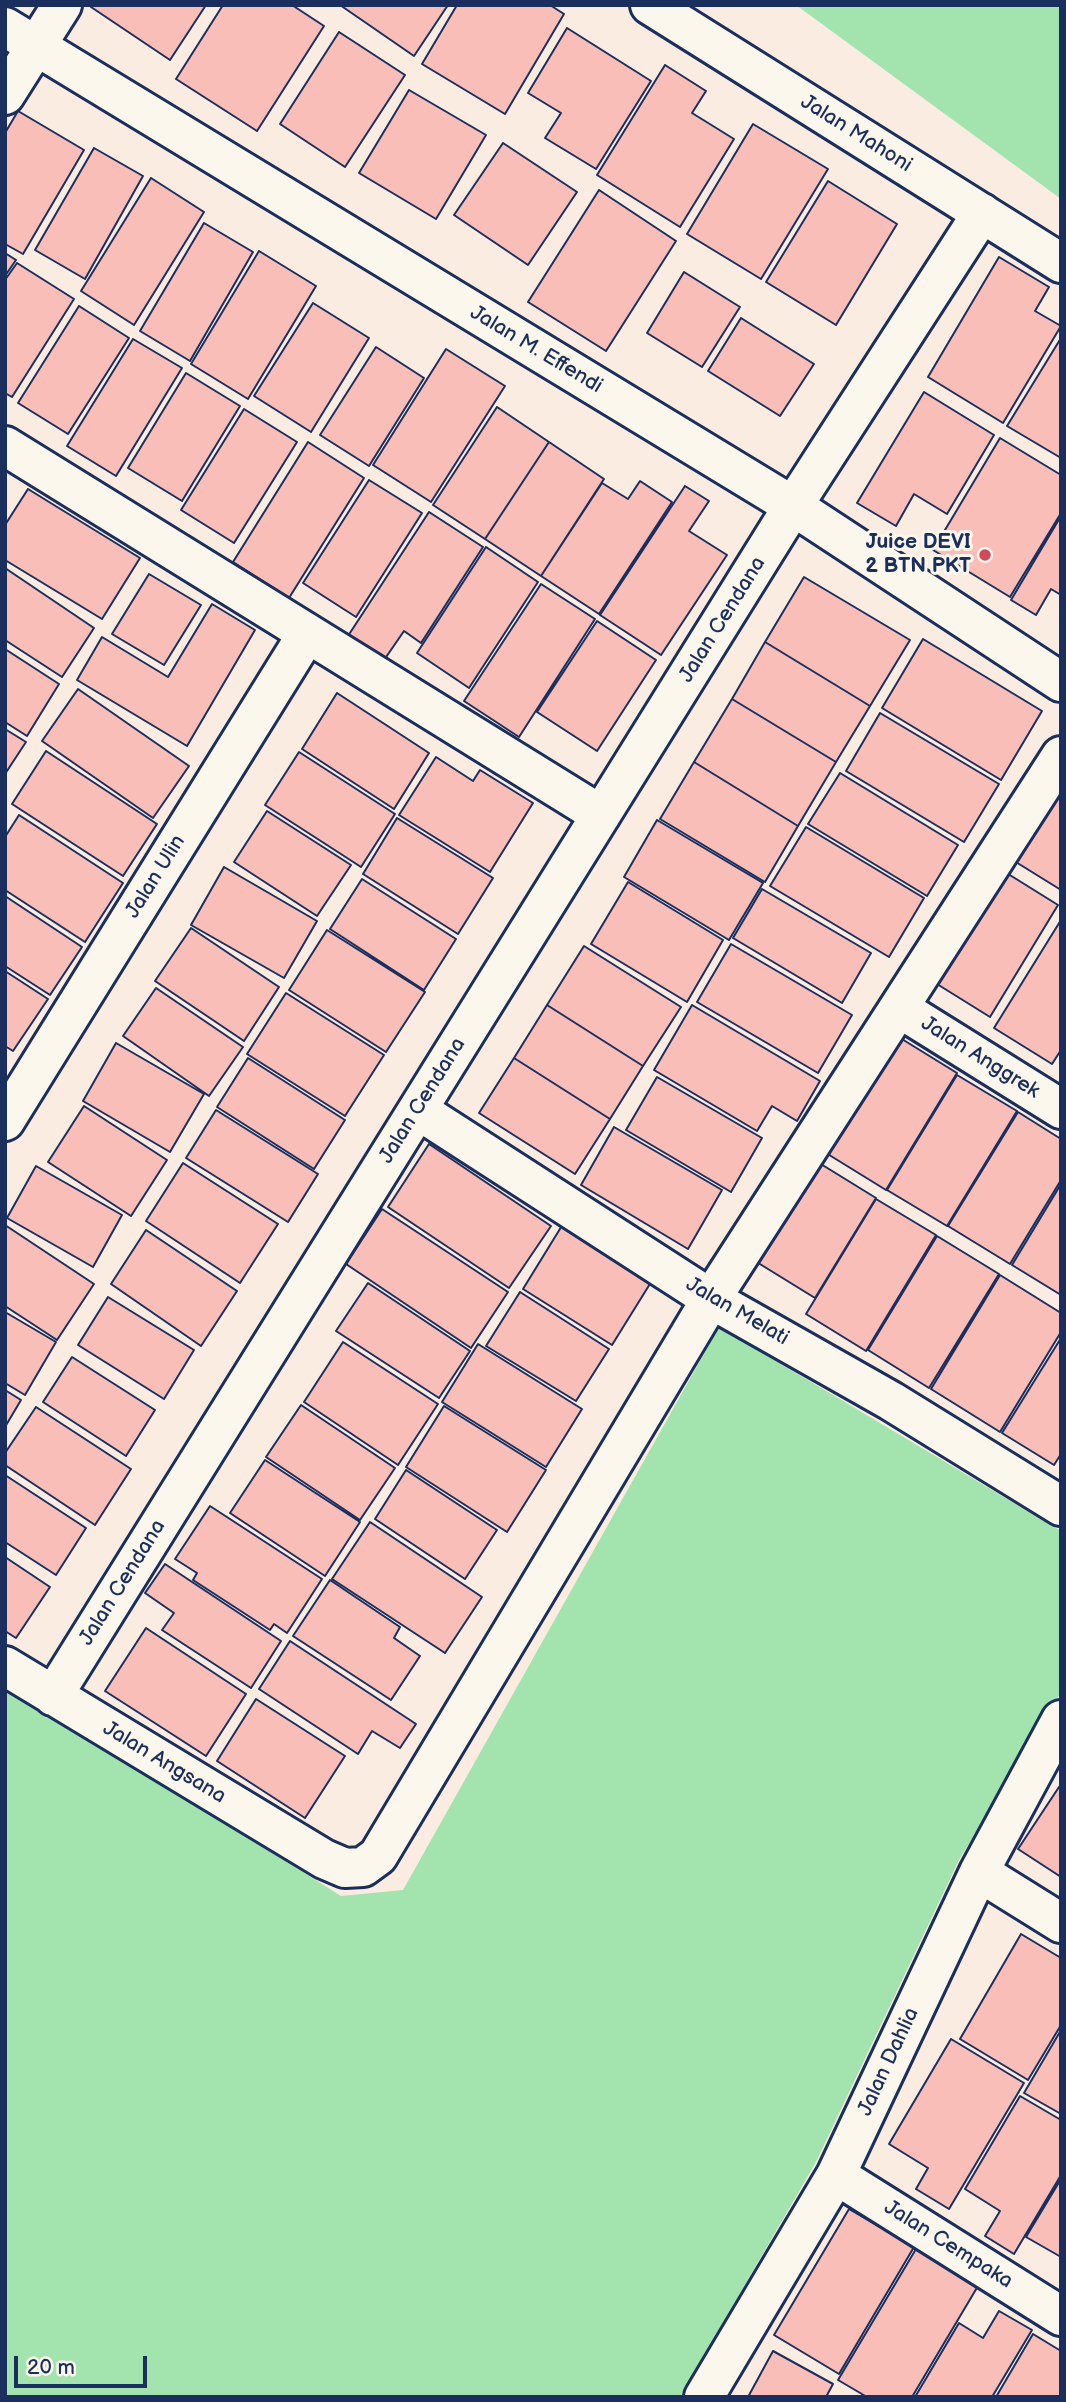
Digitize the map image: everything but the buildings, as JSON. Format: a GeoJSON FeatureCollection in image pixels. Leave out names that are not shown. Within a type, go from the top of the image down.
{"type":"FeatureCollection","features":[{"type":"Feature","properties":{"kind":"street"},"geometry":{"type":"LineString","coordinates":[[5,94],[21,37],[62,5]]}},
{"type":"Feature","properties":{"kind":"street","name":"Jalan Mahoni"},"geometry":{"type":"LineString","coordinates":[[650,5],[1061,263]]}},
{"type":"Feature","properties":{"kind":"street","name":"Jalan M. Effendi"},"geometry":{"type":"LineString","coordinates":[[21,37],[793,506],[1061,682]]}},
{"type":"Feature","properties":{"kind":"street","name":"Jalan Cendana"},"geometry":{"type":"LineString","coordinates":[[53,1696],[793,506],[982,213]]}},
{"type":"Feature","properties":{"kind":"street"},"geometry":{"type":"LineString","coordinates":[[5,446],[601,816]]}},
{"type":"Feature","properties":{"kind":"street","name":"Jalan Ulin"},"geometry":{"type":"LineString","coordinates":[[5,1121],[307,634]]}},
{"type":"Feature","properties":{"kind":"street","name":"Jalan Angsana"},"geometry":{"type":"LineString","coordinates":[[5,1666],[324,1859],[345,1868],[363,1867],[378,1856],[710,1299],[1061,756]]}},
{"type":"Feature","properties":{"kind":"street","name":"Jalan Anggrek"},"geometry":{"type":"LineString","coordinates":[[899,1008],[1061,1109]]}},
{"type":"Feature","properties":{"kind":"street","name":"Jalan Melati"},"geometry":{"type":"LineString","coordinates":[[418,1110],[710,1299],[891,1401],[1061,1506]]}},
{"type":"Feature","properties":{"kind":"street","name":"Jalan Dahlia"},"geometry":{"type":"LineString","coordinates":[[704,2397],[835,2175],[979,1872],[1061,1720]]}},
{"type":"Feature","properties":{"kind":"street"},"geometry":{"type":"LineString","coordinates":[[979,1872],[1061,1923]]}},
{"type":"Feature","properties":{"kind":"street","name":"Jalan Cempaka"},"geometry":{"type":"LineString","coordinates":[[835,2175],[1061,2316]]}},
{"type":"Feature","properties":{"kind":"green space"},"geometry":{"type":"Polygon","coordinates":[[[796,5],[1061,5],[1061,199],[796,5]]]}},
{"type":"Feature","properties":{"kind":"green space"},"geometry":{"type":"Polygon","coordinates":[[[719,1327],[1061,1531],[1061,1692],[959,1860],[816,2162],[680,2397],[5,2397],[5,1685],[341,1896],[403,1890],[719,1327]]]}},
{"type":"Feature","properties":{"kind":"place","name":"Juice DEVI 2 BTN PKT"},"geometry":{"type":"Point","coordinates":[985,555]}}]}
